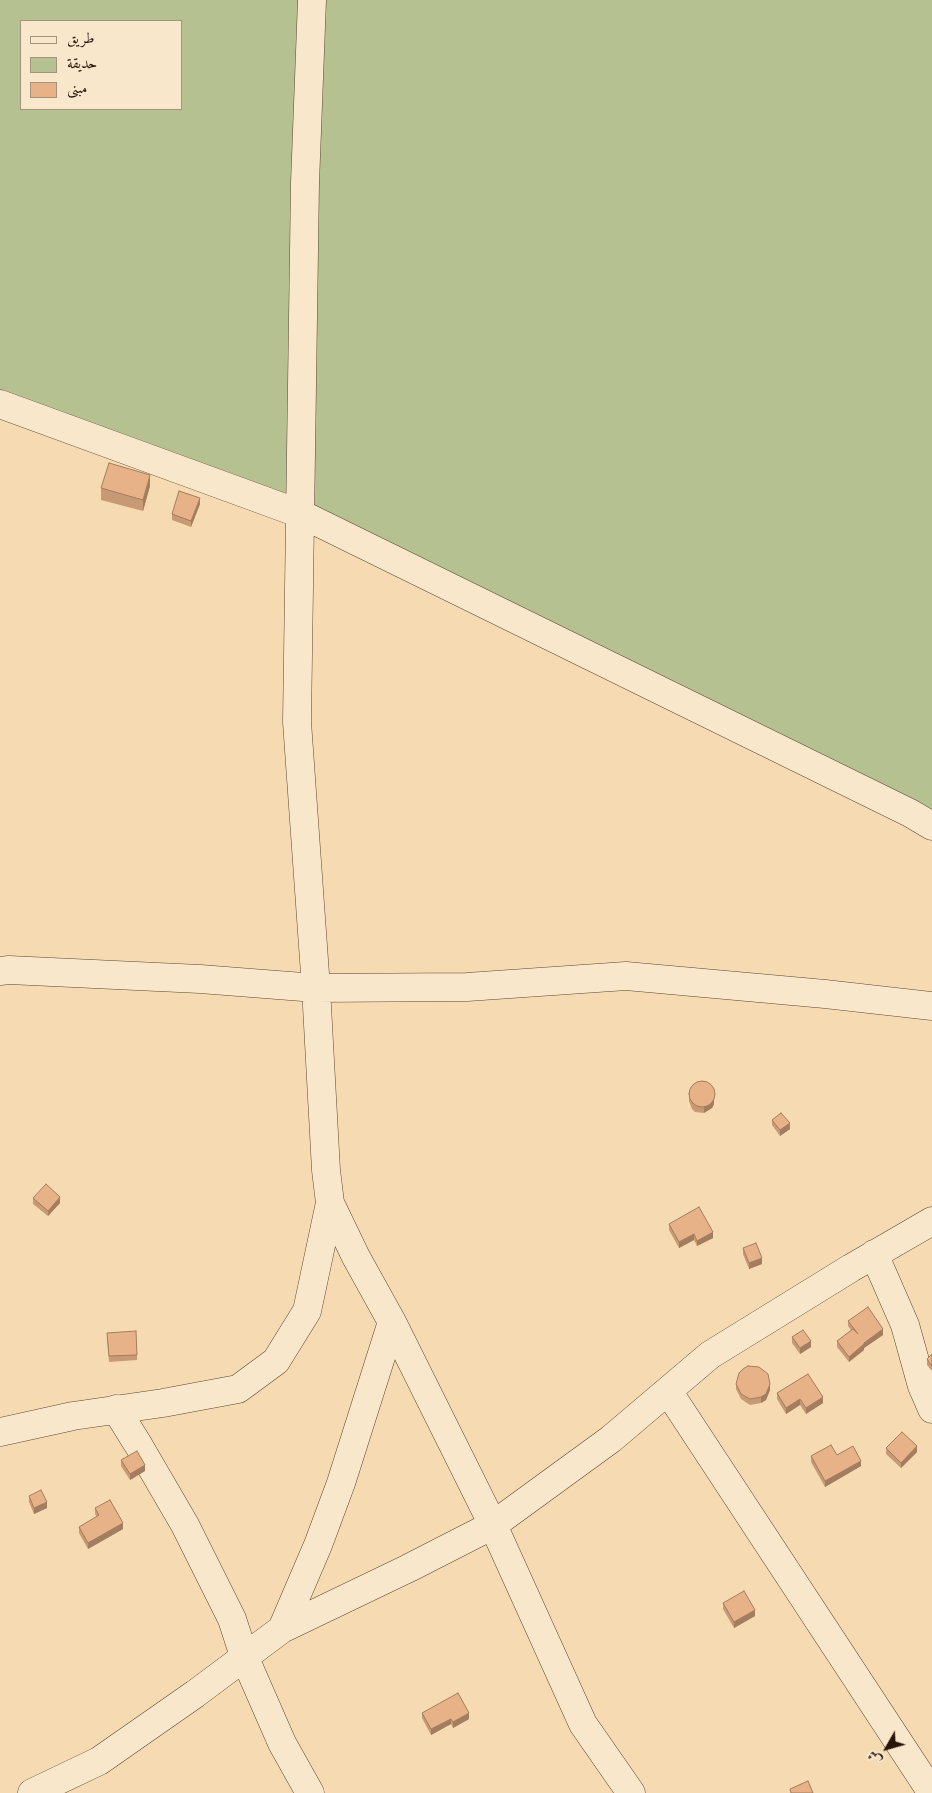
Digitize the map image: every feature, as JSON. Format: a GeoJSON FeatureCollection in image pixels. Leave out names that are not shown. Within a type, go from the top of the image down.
{"type":"FeatureCollection","features":[{"type":"Feature","properties":{"kind":"street"},"geometry":{"type":"LineString","coordinates":[[312,0],[306,183],[298,722],[326,1170],[330,1203],[356,1257],[392,1322],[493,1525],[583,1724],[630,1793]]}},
{"type":"Feature","properties":{"kind":"street"},"geometry":{"type":"LineString","coordinates":[[0,404],[301,514],[921,820],[932,842]]}},
{"type":"Feature","properties":{"kind":"street"},"geometry":{"type":"LineString","coordinates":[[0,971],[200,979],[316,988],[468,987],[626,976],[826,994],[932,1006]]}},
{"type":"Feature","properties":{"kind":"street"},"geometry":{"type":"LineString","coordinates":[[0,1432],[72,1416],[163,1403],[238,1389],[276,1361],[307,1311],[330,1203]]}},
{"type":"Feature","properties":{"kind":"street"},"geometry":{"type":"LineString","coordinates":[[32,1793],[99,1761],[195,1694],[282,1629],[493,1525],[612,1438],[710,1355],[874,1254],[932,1221]]}},
{"type":"Feature","properties":{"kind":"street"},"geometry":{"type":"LineString","coordinates":[[874,1254],[905,1325],[922,1386],[932,1409]]}},
{"type":"Feature","properties":{"kind":"street"},"geometry":{"type":"LineString","coordinates":[[282,1629],[318,1545],[341,1483],[392,1322]]}},
{"type":"Feature","properties":{"kind":"street"},"geometry":{"type":"LineString","coordinates":[[668,1391],[932,1793]]}},
{"type":"Feature","properties":{"kind":"street"},"geometry":{"type":"LineString","coordinates":[[116,1410],[185,1526],[232,1620],[244,1656],[282,1743],[310,1793]]}},
{"type":"Feature","properties":{"kind":"green space"},"geometry":{"type":"Polygon","coordinates":[[[0,0],[932,0],[932,817],[308,511],[0,395],[0,0]]]}},
{"type":"Feature","properties":{"kind":"building"},"geometry":{"type":"Polygon","coordinates":[[[109,463],[150,475],[143,500],[101,488],[109,463]]]}},
{"type":"Feature","properties":{"kind":"building"},"geometry":{"type":"Polygon","coordinates":[[[179,491],[200,498],[191,521],[172,514],[179,491]]]}},
{"type":"Feature","properties":{"kind":"building"},"geometry":{"type":"Polygon","coordinates":[[[702,1081],[711,1085],[715,1094],[711,1103],[702,1107],[693,1103],[689,1094],[693,1085],[702,1081]]]}},
{"type":"Feature","properties":{"kind":"building"},"geometry":{"type":"Polygon","coordinates":[[[781,1113],[790,1123],[780,1130],[772,1120],[781,1113]]]}},
{"type":"Feature","properties":{"kind":"building"},"geometry":{"type":"Polygon","coordinates":[[[46,1184],[60,1197],[48,1211],[33,1198],[46,1184]]]}},
{"type":"Feature","properties":{"kind":"building"},"geometry":{"type":"Polygon","coordinates":[[[699,1207],[713,1232],[697,1241],[694,1234],[679,1242],[669,1224],[699,1207]]]}},
{"type":"Feature","properties":{"kind":"building"},"geometry":{"type":"Polygon","coordinates":[[[756,1243],[762,1258],[749,1263],[743,1248],[756,1243]]]}},
{"type":"Feature","properties":{"kind":"building"},"geometry":{"type":"Polygon","coordinates":[[[868,1307],[883,1329],[849,1357],[837,1341],[853,1329],[858,1334],[848,1321],[868,1307]]]}},
{"type":"Feature","properties":{"kind":"building"},"geometry":{"type":"Polygon","coordinates":[[[803,1330],[811,1341],[800,1348],[792,1337],[803,1330]]]}},
{"type":"Feature","properties":{"kind":"building"},"geometry":{"type":"Polygon","coordinates":[[[136,1331],[137,1355],[109,1356],[107,1333],[136,1331]]]}},
{"type":"Feature","properties":{"kind":"building"},"geometry":{"type":"Polygon","coordinates":[[[932,1354],[932,1366],[927,1359],[932,1354]]]}},
{"type":"Feature","properties":{"kind":"building"},"geometry":{"type":"Polygon","coordinates":[[[748,1366],[759,1367],[768,1374],[770,1384],[766,1394],[761,1397],[750,1399],[741,1394],[736,1384],[739,1373],[748,1366]]]}},
{"type":"Feature","properties":{"kind":"building"},"geometry":{"type":"Polygon","coordinates":[[[808,1374],[823,1397],[806,1408],[800,1399],[786,1408],[777,1393],[808,1374]]]}},
{"type":"Feature","properties":{"kind":"building"},"geometry":{"type":"Polygon","coordinates":[[[902,1432],[917,1446],[901,1463],[886,1448],[902,1432]]]}},
{"type":"Feature","properties":{"kind":"building"},"geometry":{"type":"Polygon","coordinates":[[[831,1445],[837,1455],[853,1446],[861,1461],[825,1481],[811,1456],[831,1445]]]}},
{"type":"Feature","properties":{"kind":"building"},"geometry":{"type":"Polygon","coordinates":[[[137,1451],[145,1465],[130,1474],[121,1460],[137,1451]]]}},
{"type":"Feature","properties":{"kind":"building"},"geometry":{"type":"Polygon","coordinates":[[[41,1490],[47,1502],[34,1508],[29,1496],[41,1490]]]}},
{"type":"Feature","properties":{"kind":"building"},"geometry":{"type":"Polygon","coordinates":[[[110,1500],[123,1523],[88,1543],[79,1527],[99,1515],[95,1508],[110,1500]]]}},
{"type":"Feature","properties":{"kind":"building"},"geometry":{"type":"Polygon","coordinates":[[[744,1591],[755,1610],[734,1622],[723,1603],[744,1591]]]}},
{"type":"Feature","properties":{"kind":"building"},"geometry":{"type":"Polygon","coordinates":[[[458,1693],[469,1713],[453,1722],[451,1719],[431,1729],[422,1713],[458,1693]]]}},
{"type":"Feature","properties":{"kind":"building"},"geometry":{"type":"Polygon","coordinates":[[[808,1781],[813,1793],[791,1793],[790,1789],[808,1781]]]}}]}
